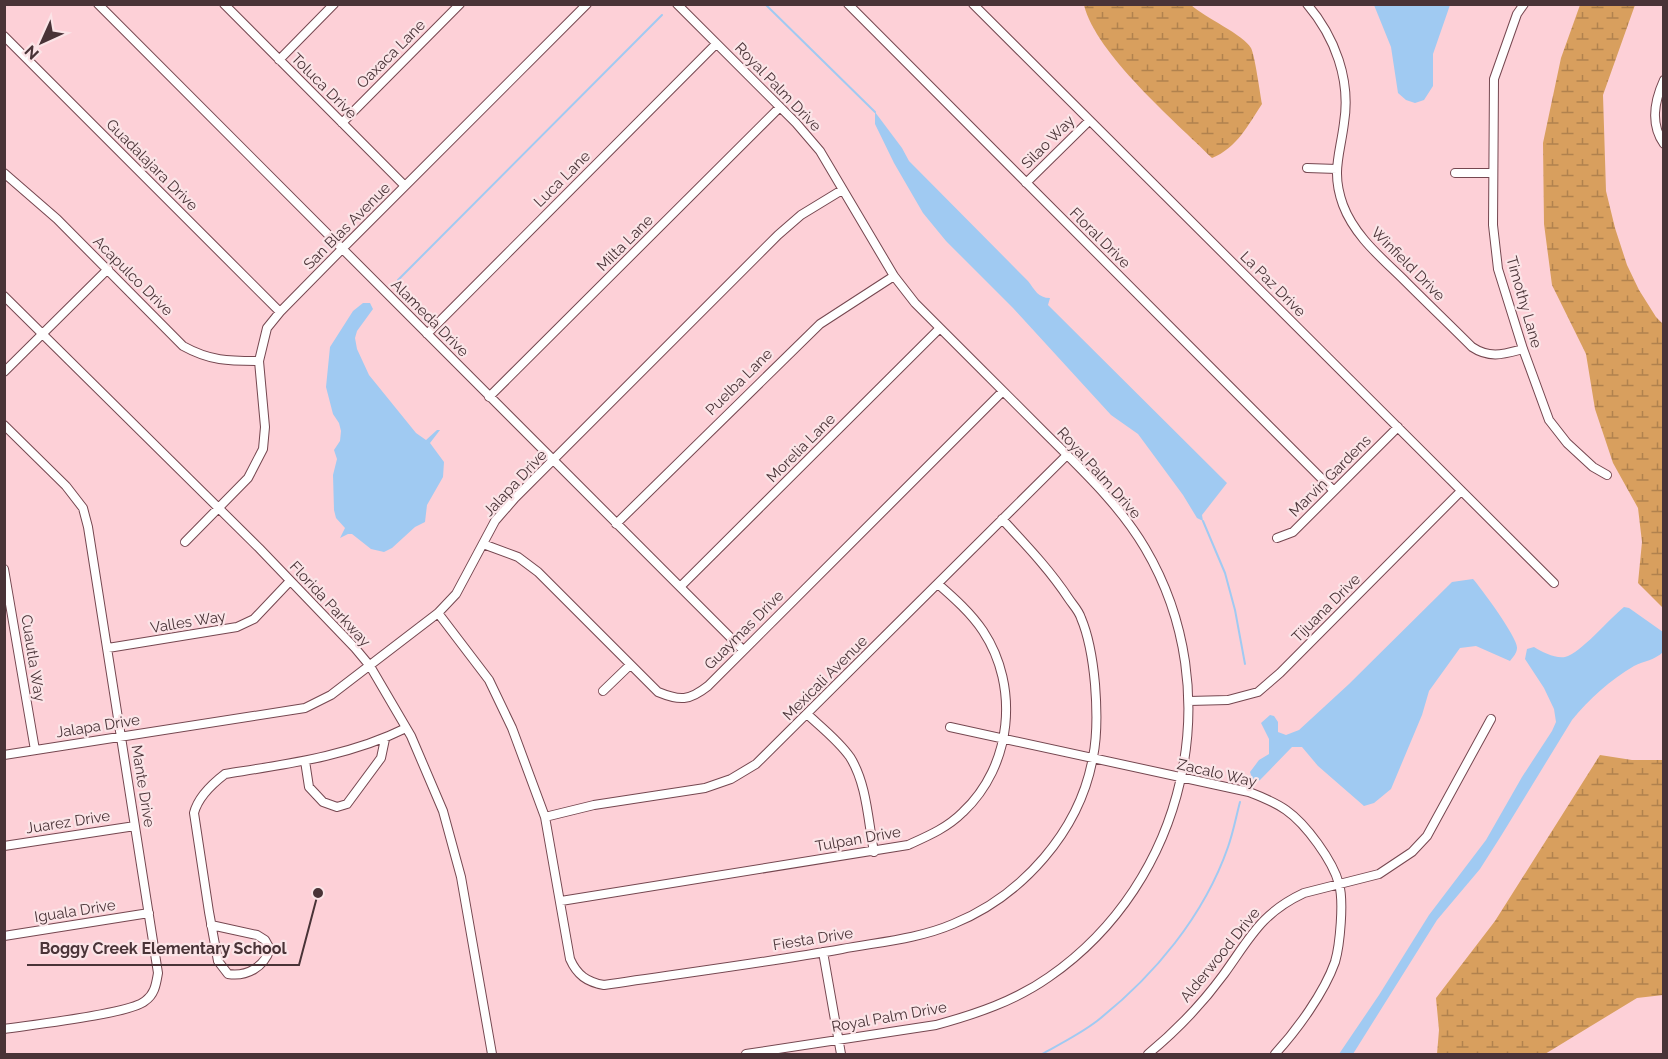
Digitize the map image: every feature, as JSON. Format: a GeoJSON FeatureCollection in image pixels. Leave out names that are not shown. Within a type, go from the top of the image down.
{"type":"FeatureCollection","features":[{"type":"Feature","properties":{"kind":"street","name":"Alameda Drive"},"geometry":{"type":"LineString","coordinates":[[98,4],[744,650]]}},
{"type":"Feature","properties":{"kind":"street","name":"Toluca Drive"},"geometry":{"type":"LineString","coordinates":[[224,4],[405,186]]}},
{"type":"Feature","properties":{"kind":"street"},"geometry":{"type":"LineString","coordinates":[[279,60],[334,4]]}},
{"type":"Feature","properties":{"kind":"street","name":"Oaxaca Lane"},"geometry":{"type":"LineString","coordinates":[[342,123],[460,4]]}},
{"type":"Feature","properties":{"kind":"street","name":"San Blas Avenue"},"geometry":{"type":"LineString","coordinates":[[185,542],[248,478],[263,449],[265,427],[259,361],[267,328],[342,249],[587,4]]}},
{"type":"Feature","properties":{"kind":"street","name":"Royal Palm Drive"},"geometry":{"type":"LineString","coordinates":[[677,4],[796,123],[820,151],[894,276],[915,303],[1116,507],[1144,547],[1162,580],[1183,655],[1189,702],[1188,738],[1182,778],[1163,836],[1134,890],[1109,924],[1083,950],[1049,977],[1021,994],[963,1017],[936,1025],[746,1054]]}},
{"type":"Feature","properties":{"kind":"street","name":"Floral Drive"},"geometry":{"type":"LineString","coordinates":[[848,4],[1334,491]]}},
{"type":"Feature","properties":{"kind":"street","name":"La Paz Drive"},"geometry":{"type":"LineString","coordinates":[[973,4],[1554,583]]}},
{"type":"Feature","properties":{"kind":"street","name":"Winfield Drive"},"geometry":{"type":"LineString","coordinates":[[1307,4],[1333,43],[1344,77],[1344,123],[1338,149],[1337,169],[1342,202],[1358,233],[1480,353],[1500,356],[1523,349]]}},
{"type":"Feature","properties":{"kind":"street","name":"Timothy Lane"},"geometry":{"type":"LineString","coordinates":[[1524,4],[1517,14],[1494,79],[1493,225],[1498,269],[1543,406],[1556,430],[1593,466],[1607,475]]}},
{"type":"Feature","properties":{"kind":"street","name":"Guadalajara Drive"},"geometry":{"type":"LineString","coordinates":[[4,36],[280,312]]}},
{"type":"Feature","properties":{"kind":"street","name":"Luca Lane"},"geometry":{"type":"LineString","coordinates":[[427,333],[716,44]]}},
{"type":"Feature","properties":{"kind":"street"},"geometry":{"type":"LineString","coordinates":[[1664,80],[1653,109],[1658,136],[1664,144]]}},
{"type":"Feature","properties":{"kind":"street","name":"Milta Lane"},"geometry":{"type":"LineString","coordinates":[[489,397],[779,108]]}},
{"type":"Feature","properties":{"kind":"street","name":"Silao Way"},"geometry":{"type":"LineString","coordinates":[[1026,183],[1089,121]]}},
{"type":"Feature","properties":{"kind":"street"},"geometry":{"type":"LineString","coordinates":[[1307,168],[1337,169]]}},
{"type":"Feature","properties":{"kind":"street","name":"Acapulco Drive"},"geometry":{"type":"LineString","coordinates":[[4,173],[57,219],[183,346],[199,355],[217,360],[259,361]]}},
{"type":"Feature","properties":{"kind":"street"},"geometry":{"type":"LineString","coordinates":[[1455,173],[1493,174]]}},
{"type":"Feature","properties":{"kind":"street","name":"Jalapa Drive"},"geometry":{"type":"LineString","coordinates":[[4,755],[306,708],[331,694],[438,613],[456,594],[495,521],[778,235],[801,215],[842,190]]}},
{"type":"Feature","properties":{"kind":"street"},"geometry":{"type":"LineString","coordinates":[[4,372],[108,269]]}},
{"type":"Feature","properties":{"kind":"street","name":"Puelba Lane"},"geometry":{"type":"LineString","coordinates":[[616,524],[820,324],[894,276]]}},
{"type":"Feature","properties":{"kind":"street","name":"Florida Parkway"},"geometry":{"type":"LineString","coordinates":[[4,296],[291,581],[370,666],[406,728],[443,811],[461,877],[492,1054]]}},
{"type":"Feature","properties":{"kind":"street","name":"Morelia Lane"},"geometry":{"type":"LineString","coordinates":[[680,587],[940,328]]}},
{"type":"Feature","properties":{"kind":"street","name":"Guaymas Drive"},"geometry":{"type":"LineString","coordinates":[[483,544],[518,557],[538,572],[658,692],[676,699],[694,696],[708,686],[1003,391]]}},
{"type":"Feature","properties":{"kind":"street","name":"Mante Drive"},"geometry":{"type":"LineString","coordinates":[[4,425],[66,486],[83,508],[108,648],[158,973],[155,990],[144,1003],[121,1010],[4,1029]]}},
{"type":"Feature","properties":{"kind":"street","name":"Marvin Gardens"},"geometry":{"type":"LineString","coordinates":[[1277,538],[1293,532],[1398,427]]}},
{"type":"Feature","properties":{"kind":"street","name":"Mexicali Avenue"},"geometry":{"type":"LineString","coordinates":[[545,817],[594,805],[705,788],[731,779],[756,764],[1067,455]]}},
{"type":"Feature","properties":{"kind":"street","name":"Tijuana Drive"},"geometry":{"type":"LineString","coordinates":[[1189,702],[1228,700],[1258,692],[1280,673],[1461,491]]}},
{"type":"Feature","properties":{"kind":"street","name":"Fiesta Drive"},"geometry":{"type":"LineString","coordinates":[[438,613],[489,680],[512,728],[545,817],[570,959],[583,978],[604,985],[823,952],[937,930],[975,914],[1007,893],[1032,871],[1070,820],[1086,782],[1093,758],[1097,712],[1093,661],[1081,616],[1053,574],[1002,519]]}},
{"type":"Feature","properties":{"kind":"street","name":"Cuautla Way"},"geometry":{"type":"LineString","coordinates":[[4,569],[35,750]]}},
{"type":"Feature","properties":{"kind":"street","name":"Valles Way"},"geometry":{"type":"LineString","coordinates":[[108,648],[237,627],[254,619],[291,581]]}},
{"type":"Feature","properties":{"kind":"street","name":"Tulpan Drive"},"geometry":{"type":"LineString","coordinates":[[561,901],[874,852],[917,841],[935,833],[963,813],[979,795],[994,768],[1007,721],[1006,689],[994,651],[982,630],[958,602],[938,584]]}},
{"type":"Feature","properties":{"kind":"street"},"geometry":{"type":"LineString","coordinates":[[603,691],[630,665]]}},
{"type":"Feature","properties":{"kind":"street"},"geometry":{"type":"LineString","coordinates":[[807,714],[843,748],[855,768],[862,787],[874,852]]}},
{"type":"Feature","properties":{"kind":"street","name":"Alderwood Drive"},"geometry":{"type":"LineString","coordinates":[[1148,1054],[1184,1022],[1206,997],[1251,933],[1267,916],[1304,893],[1379,874],[1412,852],[1427,836],[1491,719]]}},
{"type":"Feature","properties":{"kind":"street","name":"Zacalo Way"},"geometry":{"type":"LineString","coordinates":[[950,727],[1249,792],[1288,811],[1318,843],[1340,884],[1342,916],[1335,961],[1320,992],[1275,1054]]}},
{"type":"Feature","properties":{"kind":"street"},"geometry":{"type":"LineString","coordinates":[[211,925],[257,935],[265,940],[270,949],[266,960],[249,972],[237,975],[228,974],[218,961],[211,925],[194,813],[196,805],[214,783],[225,774],[305,761],[384,739],[406,728]]}},
{"type":"Feature","properties":{"kind":"street"},"geometry":{"type":"LineString","coordinates":[[305,761],[309,787],[322,802],[337,807],[347,804],[381,758],[384,739]]}},
{"type":"Feature","properties":{"kind":"street","name":"Juarez Drive"},"geometry":{"type":"LineString","coordinates":[[4,846],[135,826]]}},
{"type":"Feature","properties":{"kind":"street","name":"Iguala Drive"},"geometry":{"type":"LineString","coordinates":[[4,936],[150,913]]}},
{"type":"Feature","properties":{"kind":"street"},"geometry":{"type":"LineString","coordinates":[[823,952],[841,1054]]}},
{"type":"Feature","properties":{"kind":"green space"},"geometry":{"type":"Polygon","coordinates":[[[1084,5],[1191,5],[1247,43],[1253,52],[1262,104],[1235,142],[1221,154],[1212,158],[1158,106],[1120,65],[1091,24],[1084,5]]]}},
{"type":"Feature","properties":{"kind":"green space"},"geometry":{"type":"Polygon","coordinates":[[[1580,5],[1635,5],[1603,95],[1606,191],[1627,265],[1639,290],[1663,324],[1663,608],[1638,583],[1642,542],[1638,508],[1613,463],[1595,409],[1586,354],[1552,285],[1544,224],[1543,143],[1561,58],[1580,5]]]}},
{"type":"Feature","properties":{"kind":"green space"},"geometry":{"type":"Polygon","coordinates":[[[1600,755],[1632,760],[1663,760],[1663,995],[1637,998],[1545,1054],[1437,1054],[1439,1030],[1436,998],[1495,921],[1600,755]]]}},
{"type":"Feature","properties":{"kind":"water"},"geometry":{"type":"Polygon","coordinates":[[[1374,5],[1450,5],[1433,54],[1433,86],[1424,100],[1415,103],[1406,100],[1398,93],[1391,47],[1374,5]]]}},
{"type":"Feature","properties":{"kind":"water"},"geometry":{"type":"Polygon","coordinates":[[[875,112],[909,161],[1028,281],[1037,293],[1042,297],[1050,298],[1048,305],[1227,483],[1202,515],[1203,521],[1197,518],[1138,434],[1111,415],[1013,308],[946,241],[923,213],[875,124],[875,112]]]}},
{"type":"Feature","properties":{"kind":"water"},"geometry":{"type":"Polygon","coordinates":[[[363,303],[370,303],[373,309],[357,331],[355,338],[357,349],[369,375],[416,433],[426,440],[440,430],[430,443],[444,462],[443,477],[427,505],[425,522],[415,527],[392,548],[384,552],[371,549],[352,534],[340,538],[345,528],[336,518],[334,510],[333,475],[337,459],[334,450],[340,441],[341,431],[333,414],[326,387],[330,347],[353,311],[363,303]]]}},
{"type":"Feature","properties":{"kind":"water"},"geometry":{"type":"Polygon","coordinates":[[[1473,579],[1512,634],[1516,643],[1516,652],[1510,661],[1476,646],[1460,648],[1429,691],[1422,715],[1391,789],[1374,803],[1364,806],[1318,766],[1302,747],[1292,747],[1260,780],[1256,782],[1252,778],[1250,772],[1259,760],[1269,754],[1269,739],[1261,723],[1270,715],[1274,716],[1278,722],[1278,732],[1286,735],[1299,730],[1452,582],[1473,579]]]}},
{"type":"Feature","properties":{"kind":"water"},"geometry":{"type":"Polygon","coordinates":[[[1624,607],[1629,608],[1663,632],[1663,652],[1617,677],[1593,697],[1572,720],[1480,869],[1437,920],[1353,1054],[1339,1054],[1429,915],[1486,840],[1522,777],[1552,731],[1556,722],[1554,709],[1544,688],[1525,659],[1527,649],[1534,647],[1557,657],[1572,654],[1587,643],[1624,607]]]}},
{"type":"Feature","properties":{"kind":"waterway"},"geometry":{"type":"LineString","coordinates":[[765,4],[875,112]]}},
{"type":"Feature","properties":{"kind":"waterway"},"geometry":{"type":"LineString","coordinates":[[398,280],[662,15]]}},
{"type":"Feature","properties":{"kind":"waterway"},"geometry":{"type":"LineString","coordinates":[[1203,521],[1225,573],[1235,610],[1245,664]]}},
{"type":"Feature","properties":{"kind":"waterway"},"geometry":{"type":"LineString","coordinates":[[1042,1054],[1097,1021],[1138,985],[1175,943],[1191,921],[1218,872],[1230,842],[1240,802]]}},
{"type":"Feature","properties":{"kind":"place","name":"Boggy Creek Elementary School"},"geometry":{"type":"Point","coordinates":[318,893]}}]}
